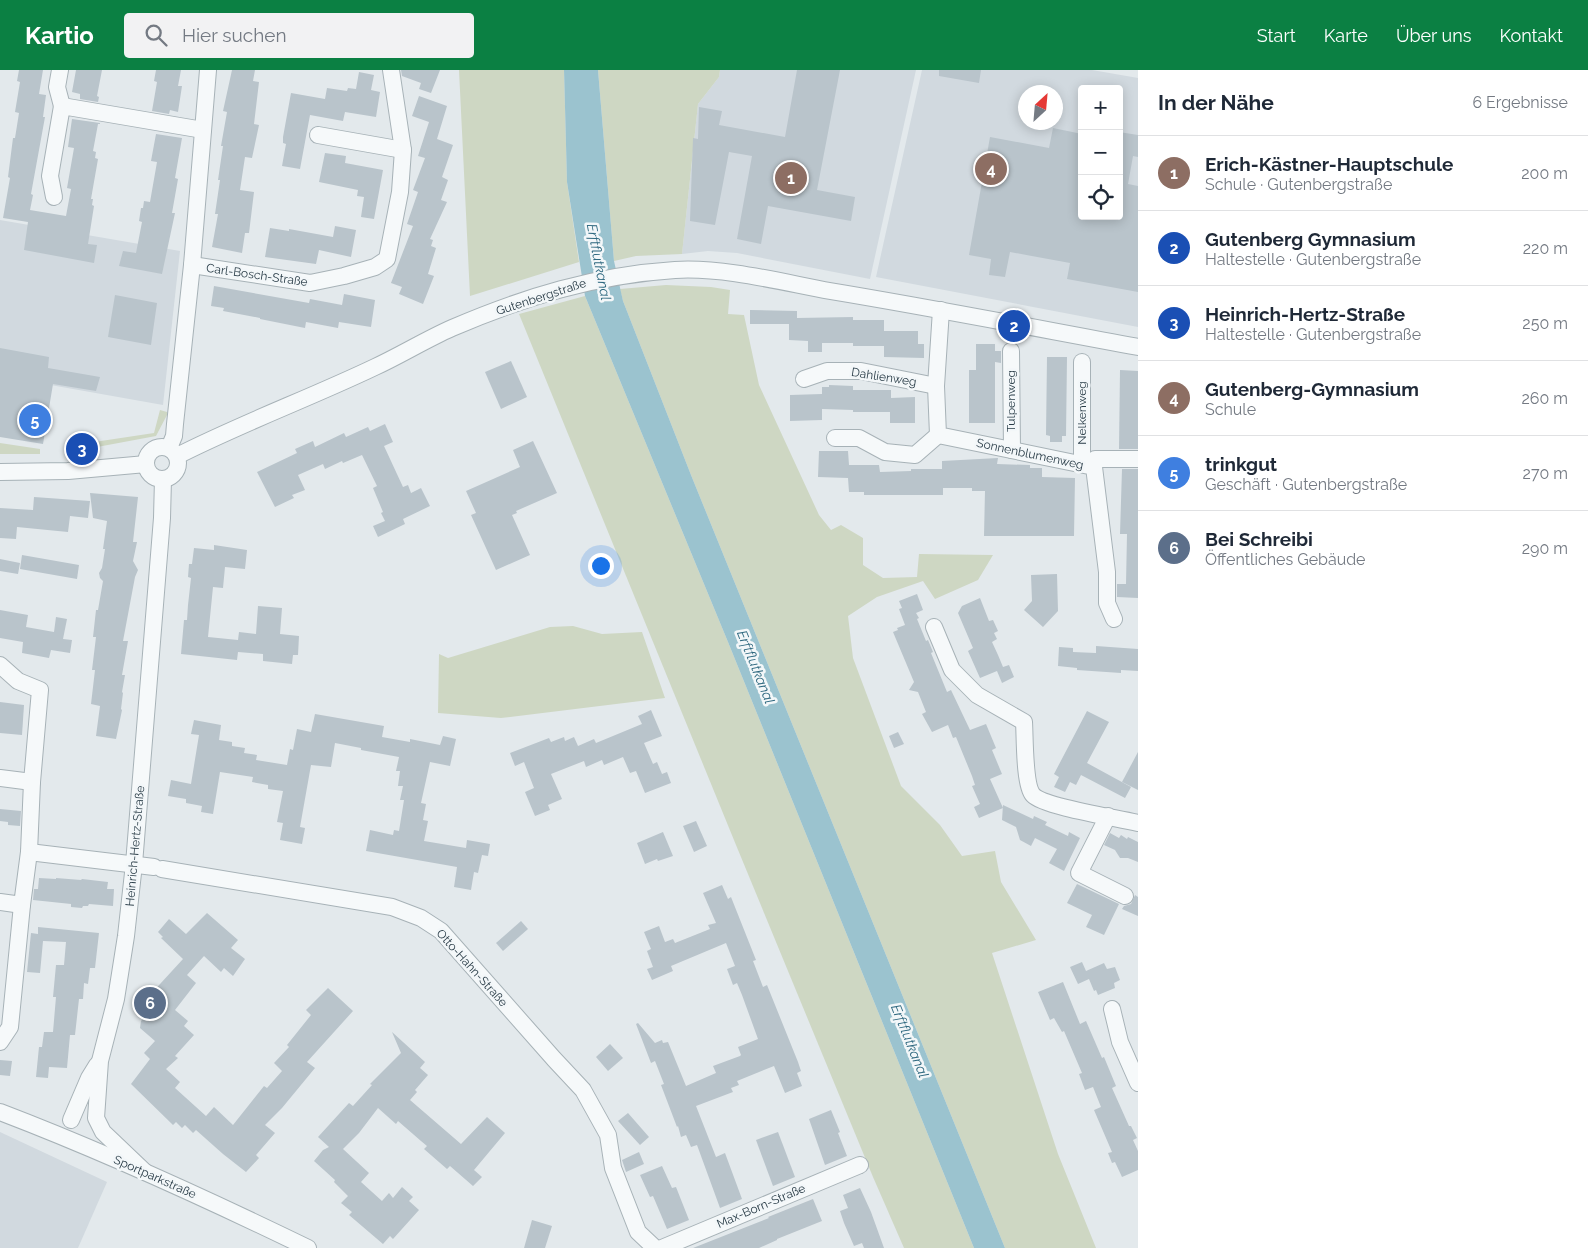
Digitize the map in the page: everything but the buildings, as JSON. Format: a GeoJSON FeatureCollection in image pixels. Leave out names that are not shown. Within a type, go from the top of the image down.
{"type":"FeatureCollection","features":[{"type":"Feature","properties":{"kind":"street"},"geometry":{"type":"LineString","coordinates":[[54,196],[50,176],[62,106],[57,87],[60,70]]}},
{"type":"Feature","properties":{"kind":"street"},"geometry":{"type":"LineString","coordinates":[[173,452],[158,447],[146,459],[147,469],[154,477],[163,479],[173,476],[178,466],[173,452],[174,436],[192,265],[208,70]]}},
{"type":"Feature","properties":{"kind":"street","name":"Carl-Bosch-Straße"},"geometry":{"type":"LineString","coordinates":[[192,265],[310,283],[375,267],[387,259],[400,192],[403,150],[391,70]]}},
{"type":"Feature","properties":{"kind":"street"},"geometry":{"type":"LineString","coordinates":[[62,106],[203,130]]}},
{"type":"Feature","properties":{"kind":"street"},"geometry":{"type":"LineString","coordinates":[[318,135],[403,150]]}},
{"type":"Feature","properties":{"kind":"street","name":"Gutenbergstraße"},"geometry":{"type":"LineString","coordinates":[[173,452],[376,367],[450,329],[515,303],[577,284],[627,274],[677,270],[726,273],[941,310],[1138,347]]}},
{"type":"Feature","properties":{"kind":"street"},"geometry":{"type":"LineString","coordinates":[[835,438],[859,438],[885,452],[915,455],[938,435],[936,386],[941,310]]}},
{"type":"Feature","properties":{"kind":"street","name":"Tulpenweg"},"geometry":{"type":"LineString","coordinates":[[1011,351],[1012,450]]}},
{"type":"Feature","properties":{"kind":"street","name":"Nelkenweg"},"geometry":{"type":"LineString","coordinates":[[1082,362],[1088,466]]}},
{"type":"Feature","properties":{"kind":"street","name":"Dahlienweg"},"geometry":{"type":"LineString","coordinates":[[804,379],[827,371],[861,372],[936,386]]}},
{"type":"Feature","properties":{"kind":"street","name":"Sonnenblumenweg"},"geometry":{"type":"LineString","coordinates":[[938,435],[1088,466],[1107,572],[1107,603],[1114,619]]}},
{"type":"Feature","properties":{"kind":"street"},"geometry":{"type":"LineString","coordinates":[[1088,466],[1095,459],[1138,459]]}},
{"type":"Feature","properties":{"kind":"street"},"geometry":{"type":"LineString","coordinates":[[0,472],[68,471],[146,464]]}},
{"type":"Feature","properties":{"kind":"street","name":"Heinrich-Hertz-Straße"},"geometry":{"type":"LineString","coordinates":[[145,1172],[103,1132],[96,1118],[100,1062],[116,999],[126,936],[134,864],[162,518],[163,479]]}},
{"type":"Feature","properties":{"kind":"street"},"geometry":{"type":"LineString","coordinates":[[934,627],[952,670],[977,695],[1024,722],[1028,784],[1033,795],[1051,804],[1138,823]]}},
{"type":"Feature","properties":{"kind":"street"},"geometry":{"type":"LineString","coordinates":[[0,665],[18,681],[40,690],[32,782],[29,852],[10,1027],[0,1042]]}},
{"type":"Feature","properties":{"kind":"street"},"geometry":{"type":"LineString","coordinates":[[0,778],[32,782]]}},
{"type":"Feature","properties":{"kind":"street"},"geometry":{"type":"LineString","coordinates":[[1108,816],[1079,873],[1125,896]]}},
{"type":"Feature","properties":{"kind":"street","name":"Otto-Hahn-Straße"},"geometry":{"type":"LineString","coordinates":[[29,852],[134,864],[392,907],[422,918],[441,931],[583,1090],[608,1135],[613,1168],[638,1232],[655,1248]]}},
{"type":"Feature","properties":{"kind":"street"},"geometry":{"type":"LineString","coordinates":[[0,902],[22,905]]}},
{"type":"Feature","properties":{"kind":"street"},"geometry":{"type":"LineString","coordinates":[[1112,1009],[1120,1042],[1138,1083]]}},
{"type":"Feature","properties":{"kind":"street","name":"Heinrich-Hertz-Straße"},"geometry":{"type":"LineString","coordinates":[[71,1120],[89,1078],[100,1062]]}},
{"type":"Feature","properties":{"kind":"street","name":"Sportparkstraße"},"geometry":{"type":"LineString","coordinates":[[0,1112],[145,1172],[308,1248]]}},
{"type":"Feature","properties":{"kind":"street","name":"Max-Born-Straße"},"geometry":{"type":"LineString","coordinates":[[662,1248],[860,1164]]}},
{"type":"Feature","properties":{"kind":"shaded area"},"geometry":{"type":"Polygon","coordinates":[[[720,70],[916,70],[870,279],[737,253],[708,251],[682,254],[698,104],[719,77],[720,70]]]}},
{"type":"Feature","properties":{"kind":"shaded area"},"geometry":{"type":"Polygon","coordinates":[[[922,70],[1092,70],[1138,78],[1138,327],[876,277],[922,70]]]}},
{"type":"Feature","properties":{"kind":"shaded area"},"geometry":{"type":"Polygon","coordinates":[[[0,220],[180,251],[163,405],[0,376],[0,220]]]}},
{"type":"Feature","properties":{"kind":"shaded area"},"geometry":{"type":"Polygon","coordinates":[[[0,1132],[107,1182],[78,1248],[0,1248],[0,1132]]]}},
{"type":"Feature","properties":{"kind":"green space"},"geometry":{"type":"Polygon","coordinates":[[[459,70],[564,70],[567,182],[579,262],[470,296],[459,70]]]}},
{"type":"Feature","properties":{"kind":"green space"},"geometry":{"type":"Polygon","coordinates":[[[598,70],[720,70],[719,77],[698,104],[682,254],[636,256],[614,261],[598,70]]]}},
{"type":"Feature","properties":{"kind":"green space"},"geometry":{"type":"Polygon","coordinates":[[[666,285],[711,287],[730,290],[728,314],[744,315],[759,385],[819,515],[831,530],[841,525],[863,538],[863,565],[883,578],[917,577],[919,554],[993,555],[978,580],[935,599],[923,581],[877,597],[848,616],[853,658],[901,786],[940,825],[962,856],[995,851],[1001,882],[1036,940],[992,953],[1058,1154],[1096,1248],[1005,1248],[691,475],[620,289],[666,285]]]}},
{"type":"Feature","properties":{"kind":"green space"},"geometry":{"type":"Polygon","coordinates":[[[585,296],[974,1248],[904,1248],[736,845],[519,314],[585,296]]]}},
{"type":"Feature","properties":{"kind":"green space"},"geometry":{"type":"Polygon","coordinates":[[[160,410],[167,412],[167,415],[156,436],[81,450],[81,444],[154,433],[160,410]]]}},
{"type":"Feature","properties":{"kind":"green space"},"geometry":{"type":"Polygon","coordinates":[[[0,443],[40,449],[40,454],[0,454],[0,443]]]}},
{"type":"Feature","properties":{"kind":"green space"},"geometry":{"type":"Polygon","coordinates":[[[573,626],[602,634],[642,632],[665,698],[501,718],[438,713],[439,654],[448,658],[550,627],[573,626]]]}},
{"type":"Feature","properties":{"kind":"water","name":"Erftflutkanal"},"geometry":{"type":"Polygon","coordinates":[[[564,70],[598,70],[614,261],[623,301],[691,475],[1005,1248],[974,1248],[585,296],[567,182],[564,70]]]}},
{"type":"Feature","properties":{"kind":"place","name":"Gutenberg-Gymnasium"},"geometry":{"type":"Point","coordinates":[991,169]}},
{"type":"Feature","properties":{"kind":"place","name":"Erich-Kästner-Hauptschule"},"geometry":{"type":"Point","coordinates":[791,178]}},
{"type":"Feature","properties":{"kind":"place","name":"Gutenberg Gymnasium"},"geometry":{"type":"Point","coordinates":[1014,326]}},
{"type":"Feature","properties":{"kind":"place","name":"trinkgut"},"geometry":{"type":"Point","coordinates":[35,420]}},
{"type":"Feature","properties":{"kind":"place","name":"Heinrich-Hertz-Straße"},"geometry":{"type":"Point","coordinates":[82,449]}},
{"type":"Feature","properties":{"kind":"place","name":"Bei Schreibi"},"geometry":{"type":"Point","coordinates":[150,1003]}}]}
